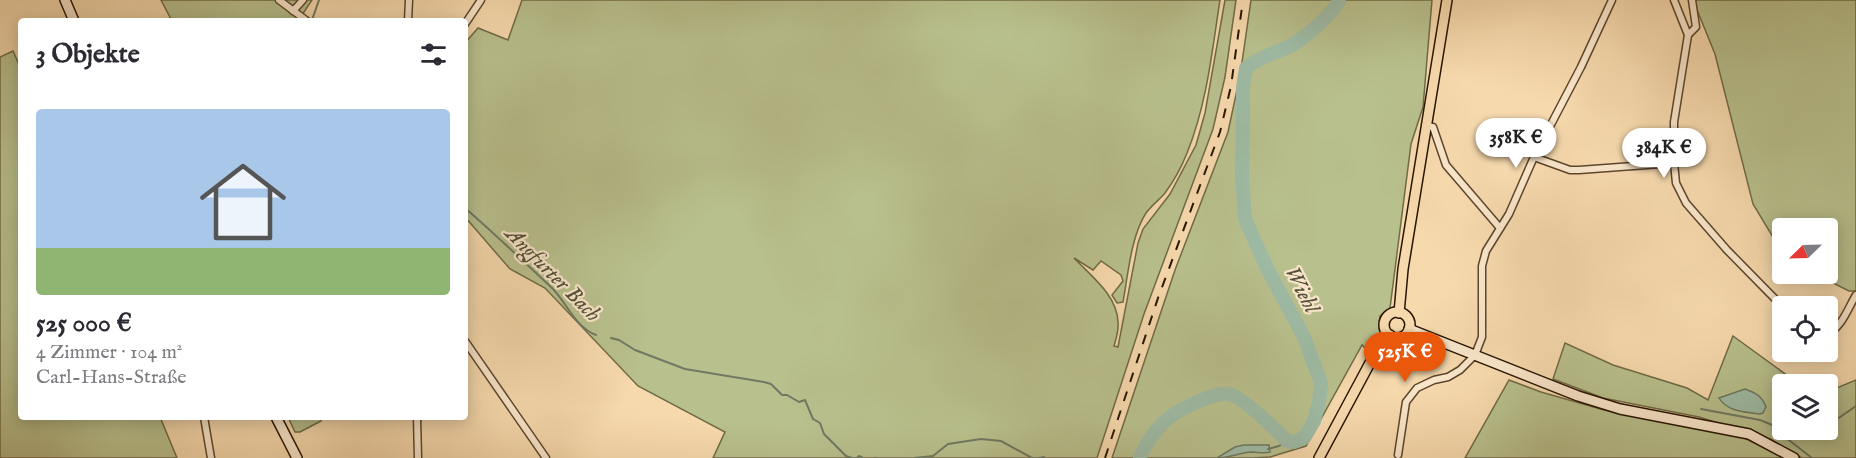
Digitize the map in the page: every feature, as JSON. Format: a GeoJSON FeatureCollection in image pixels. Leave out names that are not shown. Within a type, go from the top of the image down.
{"type":"FeatureCollection","features":[{"type":"Feature","properties":{"kind":"main road"},"geometry":{"type":"LineString","coordinates":[[65,0],[73,18]]}},
{"type":"Feature","properties":{"kind":"main road"},"geometry":{"type":"LineString","coordinates":[[1399,313],[1403,269],[1447,0]]}},
{"type":"Feature","properties":{"kind":"main road"},"geometry":{"type":"LineString","coordinates":[[1399,313],[1409,320],[1409,329],[1402,337],[1390,335],[1385,329],[1386,320],[1391,314],[1399,313]]}},
{"type":"Feature","properties":{"kind":"main road"},"geometry":{"type":"LineString","coordinates":[[1409,329],[1578,396],[1610,405],[1749,434],[1794,458]]}},
{"type":"Feature","properties":{"kind":"main road"},"geometry":{"type":"LineString","coordinates":[[1319,458],[1371,361],[1390,335]]}},
{"type":"Feature","properties":{"kind":"main road"},"geometry":{"type":"LineString","coordinates":[[278,420],[297,458]]}},
{"type":"Feature","properties":{"kind":"street"},"geometry":{"type":"LineString","coordinates":[[279,0],[303,18]]}},
{"type":"Feature","properties":{"kind":"street"},"geometry":{"type":"LineString","coordinates":[[293,11],[303,0]]}},
{"type":"Feature","properties":{"kind":"street"},"geometry":{"type":"LineString","coordinates":[[408,18],[409,0]]}},
{"type":"Feature","properties":{"kind":"street"},"geometry":{"type":"LineString","coordinates":[[468,20],[482,0]]}},
{"type":"Feature","properties":{"kind":"street"},"geometry":{"type":"LineString","coordinates":[[1398,455],[1406,402],[1417,388],[1434,380],[1448,377],[1460,370],[1475,355],[1482,337],[1482,266],[1486,251],[1509,214],[1534,157],[1581,67],[1612,0]]}},
{"type":"Feature","properties":{"kind":"street"},"geometry":{"type":"LineString","coordinates":[[1674,0],[1688,35],[1674,122],[1676,183],[1686,203],[1727,250],[1772,296]]}},
{"type":"Feature","properties":{"kind":"street"},"geometry":{"type":"LineString","coordinates":[[1688,35],[1695,27],[1692,0]]}},
{"type":"Feature","properties":{"kind":"street"},"geometry":{"type":"LineString","coordinates":[[1428,126],[1433,127],[1436,131],[1446,165],[1500,228]]}},
{"type":"Feature","properties":{"kind":"street"},"geometry":{"type":"LineString","coordinates":[[1534,157],[1570,170],[1674,163]]}},
{"type":"Feature","properties":{"kind":"street"},"geometry":{"type":"LineString","coordinates":[[1838,326],[1856,295]]}},
{"type":"Feature","properties":{"kind":"street"},"geometry":{"type":"LineString","coordinates":[[468,345],[546,458]]}},
{"type":"Feature","properties":{"kind":"street"},"geometry":{"type":"LineString","coordinates":[[205,420],[211,458]]}},
{"type":"Feature","properties":{"kind":"street"},"geometry":{"type":"LineString","coordinates":[[417,420],[418,458]]}},
{"type":"Feature","properties":{"kind":"green space"},"geometry":{"type":"Polygon","coordinates":[[[161,0],[312,0],[300,18],[170,18],[161,0]]]}},
{"type":"Feature","properties":{"kind":"green space"},"geometry":{"type":"Polygon","coordinates":[[[522,0],[1220,0],[1208,77],[1194,134],[1174,179],[1141,222],[1131,256],[1123,302],[1117,303],[1112,295],[1123,281],[1121,275],[1101,261],[1093,270],[1074,258],[1102,287],[1113,303],[1117,312],[1118,325],[1114,346],[1118,347],[1138,243],[1143,229],[1170,194],[1196,145],[1205,113],[1225,0],[1236,0],[1225,77],[1213,129],[1144,314],[1097,458],[713,458],[725,432],[638,386],[545,288],[510,269],[468,220],[468,40],[478,28],[508,40],[522,0]]]}},
{"type":"Feature","properties":{"kind":"green space"},"geometry":{"type":"Polygon","coordinates":[[[1251,0],[1432,0],[1423,107],[1411,144],[1390,308],[1380,316],[1381,334],[1370,353],[1362,345],[1306,446],[1270,457],[1254,458],[1112,458],[1175,270],[1228,132],[1240,76],[1251,0]]]}},
{"type":"Feature","properties":{"kind":"green space"},"geometry":{"type":"Polygon","coordinates":[[[1693,0],[1856,0],[1856,291],[1849,291],[1835,284],[1838,284],[1838,218],[1772,218],[1772,235],[1753,204],[1715,54],[1693,0]]]}},
{"type":"Feature","properties":{"kind":"green space"},"geometry":{"type":"Polygon","coordinates":[[[13,51],[18,62],[18,420],[161,420],[177,458],[0,458],[0,57],[13,51]]]}},
{"type":"Feature","properties":{"kind":"green space"},"geometry":{"type":"Polygon","coordinates":[[[1733,336],[1785,374],[1772,374],[1772,440],[1838,440],[1838,387],[1856,380],[1856,458],[1802,458],[1770,439],[1699,417],[1603,398],[1553,379],[1565,343],[1613,365],[1687,388],[1708,400],[1733,336]]]}},
{"type":"Feature","properties":{"kind":"green space"},"geometry":{"type":"Polygon","coordinates":[[[1509,380],[1541,392],[1604,410],[1733,432],[1783,458],[1465,458],[1509,380]]]}},
{"type":"Feature","properties":{"kind":"green space"},"geometry":{"type":"Polygon","coordinates":[[[289,420],[321,420],[300,432],[295,432],[289,420]]]}},
{"type":"Feature","properties":{"kind":"shaded area"},"geometry":{"type":"Polygon","coordinates":[[[1745,389],[1763,400],[1766,407],[1763,413],[1732,409],[1722,403],[1719,398],[1745,389]]]}},
{"type":"Feature","properties":{"kind":"shaded area"},"geometry":{"type":"Polygon","coordinates":[[[1269,445],[1270,452],[1251,452],[1217,458],[1235,447],[1269,445]]]}},
{"type":"Feature","properties":{"kind":"waterway","name":"Angfurter Bach"},"geometry":{"type":"LineString","coordinates":[[313,18],[319,0]]}},
{"type":"Feature","properties":{"kind":"waterway","name":"Wiehl"},"geometry":{"type":"LineString","coordinates":[[1140,458],[1153,435],[1168,418],[1194,403],[1222,394],[1235,396],[1242,401],[1287,441],[1294,442],[1304,438],[1314,421],[1321,383],[1304,337],[1267,268],[1245,219],[1242,176],[1243,87],[1246,68],[1305,36],[1325,18],[1339,0]]}},
{"type":"Feature","properties":{"kind":"waterway","name":"Angfurter Bach"},"geometry":{"type":"LineString","coordinates":[[468,211],[552,288],[582,326],[596,335]]}},
{"type":"Feature","properties":{"kind":"waterway","name":"Angfurter Bach"},"geometry":{"type":"LineString","coordinates":[[611,338],[685,369],[764,382],[771,384],[782,395],[787,395],[799,402],[805,400],[813,419],[820,423],[824,434],[846,456],[852,458]]}},
{"type":"Feature","properties":{"kind":"waterway"},"geometry":{"type":"LineString","coordinates":[[1838,418],[1856,406]]}},
{"type":"Feature","properties":{"kind":"waterway"},"geometry":{"type":"LineString","coordinates":[[1701,409],[1760,420],[1772,425]]}},
{"type":"Feature","properties":{"kind":"waterway","name":"Angfurter Bach"},"geometry":{"type":"LineString","coordinates":[[914,458],[933,456],[948,444],[981,439],[1001,441],[1032,458]]}},
{"type":"Feature","properties":{"kind":"waterway"},"geometry":{"type":"LineString","coordinates":[[1789,440],[1812,458]]}},
{"type":"Feature","properties":{"kind":"waterway"},"geometry":{"type":"LineString","coordinates":[[1268,449],[1287,441]]}},
{"type":"Feature","properties":{"kind":"waterway","name":"Angfurter Bach"},"geometry":{"type":"LineString","coordinates":[[857,458],[859,456],[863,458]]}},
{"type":"Feature","properties":{"kind":"waterway","name":"Angfurter Bach"},"geometry":{"type":"LineString","coordinates":[[1039,458],[1044,457]]}},
{"type":"Feature","properties":{"kind":"railway"},"geometry":{"type":"LineString","coordinates":[[1105,458],[1158,298],[1220,132],[1231,86],[1243,0]]}}]}
